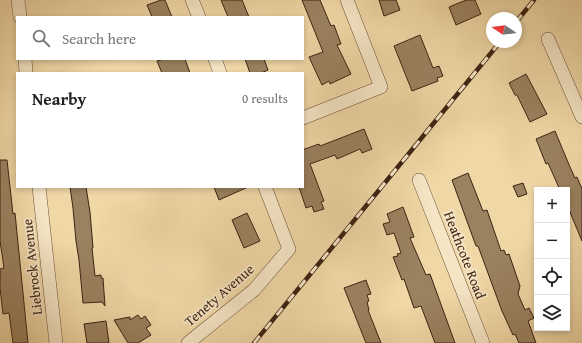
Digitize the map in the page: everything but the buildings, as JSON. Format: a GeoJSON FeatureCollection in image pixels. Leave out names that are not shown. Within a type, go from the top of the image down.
{"type":"FeatureCollection","features":[{"type":"Feature","properties":{"kind":"street"},"geometry":{"type":"LineString","coordinates":[[18,0],[20,16]]}},
{"type":"Feature","properties":{"kind":"street"},"geometry":{"type":"LineString","coordinates":[[192,0],[199,16]]}},
{"type":"Feature","properties":{"kind":"street"},"geometry":{"type":"LineString","coordinates":[[304,118],[381,87],[347,0]]}},
{"type":"Feature","properties":{"kind":"street"},"geometry":{"type":"LineString","coordinates":[[548,39],[582,117]]}},
{"type":"Feature","properties":{"kind":"street"},"geometry":{"type":"LineString","coordinates":[[25,60],[26,72]]}},
{"type":"Feature","properties":{"kind":"street"},"geometry":{"type":"LineString","coordinates":[[215,60],[220,72]]}},
{"type":"Feature","properties":{"kind":"street","name":"Heathcote Road"},"geometry":{"type":"LineString","coordinates":[[418,180],[482,343]]}},
{"type":"Feature","properties":{"kind":"street","name":"Liebrock Avenue"},"geometry":{"type":"LineString","coordinates":[[39,188],[56,343]]}},
{"type":"Feature","properties":{"kind":"street","name":"Tenety Avenue"},"geometry":{"type":"LineString","coordinates":[[188,343],[254,290],[289,249],[266,188]]}},
{"type":"Feature","properties":{"kind":"railway"},"geometry":{"type":"LineString","coordinates":[[522,15],[534,0]]}},
{"type":"Feature","properties":{"kind":"railway"},"geometry":{"type":"LineString","coordinates":[[254,343],[495,48]]}}]}
